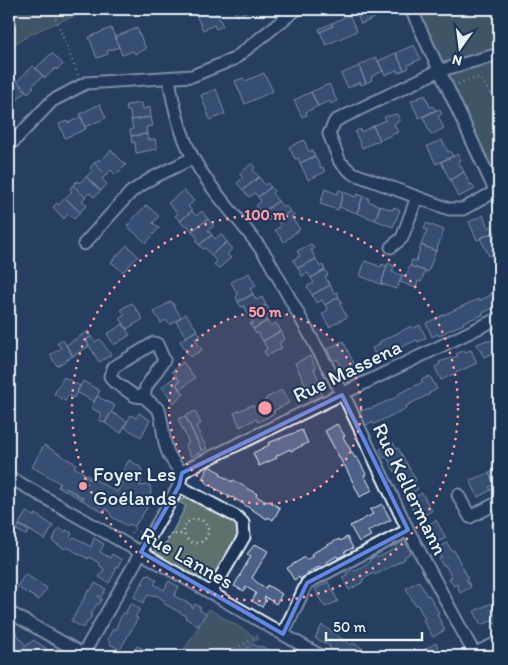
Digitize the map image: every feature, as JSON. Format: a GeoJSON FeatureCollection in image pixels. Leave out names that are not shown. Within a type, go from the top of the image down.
{"type":"FeatureCollection","features":[{"type":"Feature","properties":{"kind":"street"},"geometry":{"type":"LineString","coordinates":[[9,146],[52,101],[82,85],[102,81],[192,76],[234,59],[297,9]]}},
{"type":"Feature","properties":{"kind":"street"},"geometry":{"type":"LineString","coordinates":[[411,9],[438,70],[497,195],[463,209],[449,209],[352,173],[340,162],[329,134],[335,121],[438,70],[499,54]]}},
{"type":"Feature","properties":{"kind":"street","name":"Rue Kellermann"},"geometry":{"type":"LineString","coordinates":[[169,78],[180,127],[193,158],[209,183],[254,238],[312,341],[342,395],[472,655]]}},
{"type":"Feature","properties":{"kind":"street"},"geometry":{"type":"LineString","coordinates":[[84,244],[132,192],[152,178],[193,158]]}},
{"type":"Feature","properties":{"kind":"street"},"geometry":{"type":"LineString","coordinates":[[391,247],[402,238],[417,197]]}},
{"type":"Feature","properties":{"kind":"street","name":"Rue Massena"},"geometry":{"type":"LineString","coordinates":[[182,473],[499,318]]}},
{"type":"Feature","properties":{"kind":"street"},"geometry":{"type":"LineString","coordinates":[[9,612],[84,655],[179,486],[182,473],[172,462],[166,450],[159,410],[144,398],[135,396],[113,381],[110,376],[117,365],[154,343],[157,344],[164,360],[146,386],[144,398]]}},
{"type":"Feature","properties":{"kind":"street","name":"Rue Lannes"},"geometry":{"type":"LineString","coordinates":[[9,477],[321,656]]}},
{"type":"Feature","properties":{"kind":"street"},"geometry":{"type":"LineString","coordinates":[[179,486],[238,517],[244,523],[244,537],[211,593]]}},
{"type":"Feature","properties":{"kind":"street"},"geometry":{"type":"LineString","coordinates":[[458,495],[470,517],[499,502]]}},
{"type":"Feature","properties":{"kind":"street"},"geometry":{"type":"LineString","coordinates":[[283,634],[307,583],[408,530]]}},
{"type":"Feature","properties":{"kind":"street"},"geometry":{"type":"LineString","coordinates":[[472,655],[499,642]]}},
{"type":"Feature","properties":{"kind":"path"},"geometry":{"type":"LineString","coordinates":[[52,9],[82,85]]}},
{"type":"Feature","properties":{"kind":"path"},"geometry":{"type":"LineString","coordinates":[[447,87],[476,78],[481,79],[499,106]]}},
{"type":"Feature","properties":{"kind":"path"},"geometry":{"type":"LineString","coordinates":[[193,519],[201,520],[207,525],[207,537],[201,542],[190,542],[184,534],[186,523],[193,519]]}},
{"type":"Feature","properties":{"kind":"path"},"geometry":{"type":"LineString","coordinates":[[163,548],[171,534],[184,534]]}},
{"type":"Feature","properties":{"kind":"path"},"geometry":{"type":"LineString","coordinates":[[222,656],[254,638],[268,626]]}},
{"type":"Feature","properties":{"kind":"highlighted area"},"geometry":{"type":"Polygon","coordinates":[[[342,395],[408,530],[307,583],[283,634],[141,552],[179,486],[182,473],[342,395]]]}},
{"type":"Feature","properties":{"kind":"green space"},"geometry":{"type":"Polygon","coordinates":[[[9,9],[100,9],[53,24],[9,48],[9,9]]]}},
{"type":"Feature","properties":{"kind":"green space"},"geometry":{"type":"Polygon","coordinates":[[[435,9],[499,9],[499,199],[417,17],[435,9]]]}},
{"type":"Feature","properties":{"kind":"green space"},"geometry":{"type":"Polygon","coordinates":[[[189,497],[235,524],[238,534],[213,576],[201,579],[156,554],[153,545],[155,540],[165,546],[186,506],[177,501],[189,497]]]}},
{"type":"Feature","properties":{"kind":"green space"},"geometry":{"type":"Polygon","coordinates":[[[209,609],[259,639],[228,656],[188,656],[184,650],[209,609]]]}},
{"type":"Feature","properties":{"kind":"building"},"geometry":{"type":"Polygon","coordinates":[[[205,9],[215,9],[223,26],[216,29],[214,25],[203,30],[195,13],[205,9]]]}},
{"type":"Feature","properties":{"kind":"building"},"geometry":{"type":"Polygon","coordinates":[[[233,9],[252,9],[237,16],[233,9]]]}},
{"type":"Feature","properties":{"kind":"building"},"geometry":{"type":"Polygon","coordinates":[[[354,9],[381,9],[383,14],[361,24],[354,9]]]}},
{"type":"Feature","properties":{"kind":"building"},"geometry":{"type":"Polygon","coordinates":[[[349,15],[357,31],[326,45],[320,32],[333,26],[332,23],[349,15]]]}},
{"type":"Feature","properties":{"kind":"building"},"geometry":{"type":"Polygon","coordinates":[[[332,23],[333,26],[320,32],[319,29],[332,23]]]}},
{"type":"Feature","properties":{"kind":"building"},"geometry":{"type":"Polygon","coordinates":[[[111,28],[119,47],[107,51],[108,54],[97,58],[89,37],[111,28]]]}},
{"type":"Feature","properties":{"kind":"building"},"geometry":{"type":"Polygon","coordinates":[[[137,28],[146,49],[135,54],[133,51],[122,55],[115,37],[137,28]]]}},
{"type":"Feature","properties":{"kind":"building"},"geometry":{"type":"Polygon","coordinates":[[[414,45],[421,59],[408,65],[409,68],[404,70],[396,53],[414,45]]]}},
{"type":"Feature","properties":{"kind":"building"},"geometry":{"type":"Polygon","coordinates":[[[52,53],[63,64],[45,78],[36,68],[52,53]]]}},
{"type":"Feature","properties":{"kind":"building"},"geometry":{"type":"Polygon","coordinates":[[[396,53],[404,70],[398,73],[397,70],[385,75],[378,61],[396,53]]]}},
{"type":"Feature","properties":{"kind":"building"},"geometry":{"type":"Polygon","coordinates":[[[376,57],[383,71],[371,77],[372,80],[366,83],[359,66],[376,57]]]}},
{"type":"Feature","properties":{"kind":"building"},"geometry":{"type":"Polygon","coordinates":[[[33,66],[43,76],[32,86],[34,87],[28,93],[17,81],[33,66]]]}},
{"type":"Feature","properties":{"kind":"building"},"geometry":{"type":"Polygon","coordinates":[[[359,66],[366,83],[361,85],[360,82],[348,88],[341,74],[359,66]]]}},
{"type":"Feature","properties":{"kind":"building"},"geometry":{"type":"Polygon","coordinates":[[[264,73],[273,91],[245,104],[235,81],[243,78],[245,81],[264,73]]]}},
{"type":"Feature","properties":{"kind":"building"},"geometry":{"type":"Polygon","coordinates":[[[17,81],[26,91],[11,108],[9,105],[9,89],[17,81]]]}},
{"type":"Feature","properties":{"kind":"building"},"geometry":{"type":"Polygon","coordinates":[[[329,84],[337,101],[331,104],[330,101],[318,106],[311,92],[329,84]]]}},
{"type":"Feature","properties":{"kind":"building"},"geometry":{"type":"Polygon","coordinates":[[[216,89],[225,114],[210,120],[201,95],[216,89]]]}},
{"type":"Feature","properties":{"kind":"building"},"geometry":{"type":"Polygon","coordinates":[[[311,92],[318,106],[306,112],[307,115],[302,117],[294,100],[311,92]]]}},
{"type":"Feature","properties":{"kind":"building"},"geometry":{"type":"Polygon","coordinates":[[[425,95],[430,107],[433,106],[436,110],[419,118],[411,101],[425,95]]]}},
{"type":"Feature","properties":{"kind":"building"},"geometry":{"type":"Polygon","coordinates":[[[142,103],[143,109],[150,107],[151,117],[131,120],[130,111],[127,111],[126,105],[142,103]]]}},
{"type":"Feature","properties":{"kind":"building"},"geometry":{"type":"Polygon","coordinates":[[[100,104],[106,118],[85,127],[80,114],[100,104]]]}},
{"type":"Feature","properties":{"kind":"building"},"geometry":{"type":"Polygon","coordinates":[[[439,109],[442,114],[438,116],[444,128],[431,135],[423,117],[439,109]]]}},
{"type":"Feature","properties":{"kind":"building"},"geometry":{"type":"Polygon","coordinates":[[[397,114],[400,120],[394,124],[398,132],[380,140],[373,126],[386,120],[384,117],[397,114]]]}},
{"type":"Feature","properties":{"kind":"building"},"geometry":{"type":"Polygon","coordinates":[[[81,117],[86,129],[65,138],[59,124],[67,121],[68,123],[81,117]]]}},
{"type":"Feature","properties":{"kind":"building"},"geometry":{"type":"Polygon","coordinates":[[[151,117],[153,126],[146,127],[147,134],[131,136],[130,130],[133,129],[131,120],[151,117]]]}},
{"type":"Feature","properties":{"kind":"building"},"geometry":{"type":"Polygon","coordinates":[[[373,126],[380,140],[362,148],[355,132],[360,129],[361,132],[373,126]]]}},
{"type":"Feature","properties":{"kind":"building"},"geometry":{"type":"Polygon","coordinates":[[[147,134],[148,140],[155,139],[157,149],[136,153],[135,142],[132,143],[131,136],[147,134]]]}},
{"type":"Feature","properties":{"kind":"building"},"geometry":{"type":"Polygon","coordinates":[[[304,140],[309,152],[312,150],[315,156],[300,163],[298,158],[295,159],[289,147],[304,140]]]}},
{"type":"Feature","properties":{"kind":"building"},"geometry":{"type":"Polygon","coordinates":[[[442,140],[448,152],[450,151],[453,156],[436,164],[427,146],[442,140]]]}},
{"type":"Feature","properties":{"kind":"building"},"geometry":{"type":"Polygon","coordinates":[[[111,150],[126,165],[116,175],[111,170],[106,175],[94,163],[99,159],[101,161],[111,150]]]}},
{"type":"Feature","properties":{"kind":"building"},"geometry":{"type":"Polygon","coordinates":[[[458,154],[461,160],[458,161],[464,172],[450,180],[441,162],[458,154]]]}},
{"type":"Feature","properties":{"kind":"building"},"geometry":{"type":"Polygon","coordinates":[[[315,156],[325,172],[308,180],[300,163],[315,156]]]}},
{"type":"Feature","properties":{"kind":"building"},"geometry":{"type":"Polygon","coordinates":[[[94,163],[106,175],[102,179],[107,184],[101,191],[86,177],[93,170],[90,168],[94,163]]]}},
{"type":"Feature","properties":{"kind":"building"},"geometry":{"type":"Polygon","coordinates":[[[252,163],[255,168],[253,170],[259,177],[243,190],[237,183],[243,178],[239,174],[252,163]]]}},
{"type":"Feature","properties":{"kind":"building"},"geometry":{"type":"Polygon","coordinates":[[[464,172],[470,185],[472,184],[475,189],[458,197],[450,180],[464,172]]]}},
{"type":"Feature","properties":{"kind":"building"},"geometry":{"type":"Polygon","coordinates":[[[86,177],[101,191],[94,197],[89,193],[85,197],[73,185],[86,177]]]}},
{"type":"Feature","properties":{"kind":"building"},"geometry":{"type":"Polygon","coordinates":[[[259,177],[265,185],[267,183],[271,187],[258,197],[255,193],[249,197],[243,190],[259,177]]]}},
{"type":"Feature","properties":{"kind":"building"},"geometry":{"type":"Polygon","coordinates":[[[73,185],[85,197],[82,201],[87,205],[80,212],[65,198],[72,192],[70,189],[73,185]]]}},
{"type":"Feature","properties":{"kind":"building"},"geometry":{"type":"Polygon","coordinates":[[[271,187],[274,191],[272,193],[278,201],[262,213],[256,206],[261,201],[258,197],[271,187]]]}},
{"type":"Feature","properties":{"kind":"building"},"geometry":{"type":"Polygon","coordinates":[[[325,189],[337,194],[339,190],[344,192],[338,210],[320,204],[325,189]]]}},
{"type":"Feature","properties":{"kind":"building"},"geometry":{"type":"Polygon","coordinates":[[[184,190],[194,201],[188,206],[192,211],[180,221],[175,216],[178,214],[168,203],[184,190]]]}},
{"type":"Feature","properties":{"kind":"building"},"geometry":{"type":"Polygon","coordinates":[[[344,192],[356,197],[357,194],[363,196],[357,213],[339,207],[344,192]]]}},
{"type":"Feature","properties":{"kind":"building"},"geometry":{"type":"Polygon","coordinates":[[[363,196],[369,198],[368,201],[380,206],[375,220],[357,213],[363,196]]]}},
{"type":"Feature","properties":{"kind":"building"},"geometry":{"type":"Polygon","coordinates":[[[65,198],[80,212],[74,219],[68,214],[64,219],[53,207],[57,203],[59,205],[65,198]]]}},
{"type":"Feature","properties":{"kind":"building"},"geometry":{"type":"Polygon","coordinates":[[[278,201],[284,208],[286,206],[290,211],[277,221],[273,216],[268,221],[262,213],[278,201]]]}},
{"type":"Feature","properties":{"kind":"building"},"geometry":{"type":"Polygon","coordinates":[[[146,205],[159,216],[153,223],[159,228],[146,243],[127,226],[146,205]]]}},
{"type":"Feature","properties":{"kind":"building"},"geometry":{"type":"Polygon","coordinates":[[[380,206],[393,210],[394,207],[400,210],[393,227],[375,220],[380,206]]]}},
{"type":"Feature","properties":{"kind":"building"},"geometry":{"type":"Polygon","coordinates":[[[192,211],[196,216],[202,211],[208,219],[192,231],[186,224],[184,226],[180,221],[192,211]]]}},
{"type":"Feature","properties":{"kind":"building"},"geometry":{"type":"Polygon","coordinates":[[[290,211],[294,215],[291,217],[300,229],[284,242],[275,230],[281,226],[277,221],[290,211]]]}},
{"type":"Feature","properties":{"kind":"building"},"geometry":{"type":"Polygon","coordinates":[[[483,215],[488,228],[492,226],[494,232],[477,240],[469,222],[483,215]]]}},
{"type":"Feature","properties":{"kind":"building"},"geometry":{"type":"Polygon","coordinates":[[[208,219],[214,226],[208,230],[212,235],[199,245],[196,241],[198,239],[192,231],[208,219]]]}},
{"type":"Feature","properties":{"kind":"building"},"geometry":{"type":"Polygon","coordinates":[[[426,223],[444,230],[436,251],[421,245],[427,230],[424,229],[426,223]]]}},
{"type":"Feature","properties":{"kind":"building"},"geometry":{"type":"Polygon","coordinates":[[[494,232],[499,242],[499,251],[489,256],[480,238],[494,232]]]}},
{"type":"Feature","properties":{"kind":"building"},"geometry":{"type":"Polygon","coordinates":[[[221,234],[227,242],[211,255],[205,248],[203,249],[199,245],[212,235],[215,239],[221,234]]]}},
{"type":"Feature","properties":{"kind":"building"},"geometry":{"type":"Polygon","coordinates":[[[227,242],[233,249],[227,254],[231,258],[218,269],[214,264],[217,262],[211,255],[227,242]]]}},
{"type":"Feature","properties":{"kind":"building"},"geometry":{"type":"Polygon","coordinates":[[[311,244],[314,249],[311,250],[316,259],[298,268],[293,260],[300,256],[297,251],[311,244]]]}},
{"type":"Feature","properties":{"kind":"building"},"geometry":{"type":"Polygon","coordinates":[[[127,245],[138,256],[123,272],[111,262],[127,245]]]}},
{"type":"Feature","properties":{"kind":"building"},"geometry":{"type":"Polygon","coordinates":[[[421,245],[436,251],[428,272],[410,266],[412,260],[416,261],[421,245]]]}},
{"type":"Feature","properties":{"kind":"building"},"geometry":{"type":"Polygon","coordinates":[[[316,259],[320,267],[323,265],[325,270],[311,278],[308,273],[302,276],[298,268],[316,259]]]}},
{"type":"Feature","properties":{"kind":"building"},"geometry":{"type":"Polygon","coordinates":[[[365,261],[381,267],[382,264],[387,266],[381,284],[360,276],[365,261]]]}},
{"type":"Feature","properties":{"kind":"building"},"geometry":{"type":"Polygon","coordinates":[[[388,263],[394,266],[392,272],[402,275],[397,289],[381,284],[388,263]]]}},
{"type":"Feature","properties":{"kind":"building"},"geometry":{"type":"Polygon","coordinates":[[[410,266],[425,271],[421,282],[418,281],[416,288],[400,282],[402,275],[406,276],[410,266]]]}},
{"type":"Feature","properties":{"kind":"building"},"geometry":{"type":"Polygon","coordinates":[[[325,270],[328,275],[325,277],[330,285],[312,295],[307,286],[314,283],[311,278],[325,270]]]}},
{"type":"Feature","properties":{"kind":"building"},"geometry":{"type":"Polygon","coordinates":[[[249,273],[256,286],[250,289],[253,294],[238,302],[236,297],[238,295],[231,282],[249,273]]]}},
{"type":"Feature","properties":{"kind":"building"},"geometry":{"type":"Polygon","coordinates":[[[330,285],[334,293],[337,292],[339,297],[325,305],[322,300],[316,303],[312,295],[330,285]]]}},
{"type":"Feature","properties":{"kind":"building"},"geometry":{"type":"Polygon","coordinates":[[[499,289],[499,308],[498,306],[482,313],[483,315],[463,322],[464,324],[439,336],[438,334],[432,337],[426,323],[478,299],[479,301],[499,289]]]}},
{"type":"Feature","properties":{"kind":"building"},"geometry":{"type":"Polygon","coordinates":[[[253,294],[256,300],[262,297],[266,305],[248,314],[244,306],[241,307],[238,302],[253,294]]]}},
{"type":"Feature","properties":{"kind":"building"},"geometry":{"type":"Polygon","coordinates":[[[339,297],[342,303],[340,304],[347,317],[329,327],[322,314],[328,310],[325,305],[339,297]]]}},
{"type":"Feature","properties":{"kind":"building"},"geometry":{"type":"Polygon","coordinates":[[[171,301],[181,317],[170,325],[166,320],[161,323],[154,312],[171,301]]]}},
{"type":"Feature","properties":{"kind":"building"},"geometry":{"type":"Polygon","coordinates":[[[132,303],[143,319],[127,329],[120,318],[125,315],[121,309],[132,303]]]}},
{"type":"Feature","properties":{"kind":"building"},"geometry":{"type":"Polygon","coordinates":[[[266,305],[271,313],[265,316],[267,321],[253,329],[250,324],[253,323],[248,314],[266,305]]]}},
{"type":"Feature","properties":{"kind":"building"},"geometry":{"type":"Polygon","coordinates":[[[186,314],[197,330],[186,337],[176,321],[186,314]]]}},
{"type":"Feature","properties":{"kind":"building"},"geometry":{"type":"Polygon","coordinates":[[[267,321],[270,326],[276,323],[281,331],[263,341],[253,329],[267,321]]]}},
{"type":"Feature","properties":{"kind":"building"},"geometry":{"type":"Polygon","coordinates":[[[123,324],[130,335],[114,345],[107,334],[123,324]]]}},
{"type":"Feature","properties":{"kind":"building"},"geometry":{"type":"Polygon","coordinates":[[[420,325],[426,338],[386,354],[388,356],[378,361],[372,348],[380,344],[379,342],[412,326],[414,328],[420,325]]]}},
{"type":"Feature","properties":{"kind":"building"},"geometry":{"type":"Polygon","coordinates":[[[197,330],[201,336],[195,339],[202,350],[190,357],[180,341],[197,330]]]}},
{"type":"Feature","properties":{"kind":"building"},"geometry":{"type":"Polygon","coordinates":[[[88,331],[91,337],[86,340],[89,346],[73,356],[66,345],[88,331]]]}},
{"type":"Feature","properties":{"kind":"building"},"geometry":{"type":"Polygon","coordinates":[[[281,331],[285,339],[279,343],[282,348],[267,356],[264,351],[267,349],[263,341],[281,331]]]}},
{"type":"Feature","properties":{"kind":"building"},"geometry":{"type":"Polygon","coordinates":[[[499,336],[499,352],[492,356],[491,354],[484,357],[477,344],[487,340],[488,342],[499,336]]]}},
{"type":"Feature","properties":{"kind":"building"},"geometry":{"type":"Polygon","coordinates":[[[91,337],[95,342],[100,339],[111,355],[99,362],[86,340],[91,337]]]}},
{"type":"Feature","properties":{"kind":"building"},"geometry":{"type":"Polygon","coordinates":[[[62,339],[73,356],[57,366],[50,355],[61,348],[57,343],[62,339]]]}},
{"type":"Feature","properties":{"kind":"building"},"geometry":{"type":"Polygon","coordinates":[[[343,341],[354,364],[358,362],[364,375],[348,383],[337,359],[333,361],[327,349],[343,341]]]}},
{"type":"Feature","properties":{"kind":"building"},"geometry":{"type":"Polygon","coordinates":[[[464,350],[465,352],[471,350],[477,363],[441,380],[435,367],[440,364],[439,362],[458,356],[456,354],[464,350]]]}},
{"type":"Feature","properties":{"kind":"building"},"geometry":{"type":"Polygon","coordinates":[[[310,356],[316,368],[314,369],[322,388],[320,390],[322,395],[310,401],[303,388],[306,386],[295,363],[310,356]]]}},
{"type":"Feature","properties":{"kind":"building"},"geometry":{"type":"Polygon","coordinates":[[[183,362],[195,378],[180,390],[176,384],[180,381],[172,371],[183,362]]]}},
{"type":"Feature","properties":{"kind":"building"},"geometry":{"type":"Polygon","coordinates":[[[176,376],[180,381],[176,384],[184,394],[174,403],[162,387],[176,376]]]}},
{"type":"Feature","properties":{"kind":"building"},"geometry":{"type":"Polygon","coordinates":[[[430,376],[437,389],[406,406],[407,408],[374,424],[373,422],[366,425],[359,412],[399,396],[398,394],[423,382],[421,380],[430,376]]]}},
{"type":"Feature","properties":{"kind":"building"},"geometry":{"type":"Polygon","coordinates":[[[64,377],[80,386],[74,398],[68,395],[65,401],[54,394],[64,377]]]}},
{"type":"Feature","properties":{"kind":"building"},"geometry":{"type":"Polygon","coordinates":[[[83,381],[100,391],[94,402],[77,392],[83,381]]]}},
{"type":"Feature","properties":{"kind":"building"},"geometry":{"type":"Polygon","coordinates":[[[282,390],[289,403],[273,411],[275,413],[258,422],[256,419],[240,427],[234,413],[252,405],[253,407],[282,390]]]}},
{"type":"Feature","properties":{"kind":"building"},"geometry":{"type":"Polygon","coordinates":[[[97,396],[115,406],[105,423],[99,420],[102,414],[91,408],[97,396]]]}},
{"type":"Feature","properties":{"kind":"building"},"geometry":{"type":"Polygon","coordinates":[[[195,411],[201,424],[196,426],[207,449],[202,451],[185,416],[195,411]]]}},
{"type":"Feature","properties":{"kind":"building"},"geometry":{"type":"Polygon","coordinates":[[[111,412],[127,421],[121,433],[105,423],[111,412]]]}},
{"type":"Feature","properties":{"kind":"building"},"geometry":{"type":"Polygon","coordinates":[[[139,413],[150,420],[141,437],[124,427],[131,415],[136,418],[139,413]]]}},
{"type":"Feature","properties":{"kind":"building"},"geometry":{"type":"Polygon","coordinates":[[[185,416],[202,451],[191,457],[185,445],[189,443],[178,419],[185,416]]]}},
{"type":"Feature","properties":{"kind":"building"},"geometry":{"type":"Polygon","coordinates":[[[337,424],[355,458],[357,457],[372,490],[360,497],[325,431],[337,424]]]}},
{"type":"Feature","properties":{"kind":"building"},"geometry":{"type":"Polygon","coordinates":[[[302,430],[308,443],[291,451],[290,449],[276,456],[277,458],[259,466],[253,453],[269,445],[268,443],[302,430]]]}},
{"type":"Feature","properties":{"kind":"building"},"geometry":{"type":"Polygon","coordinates":[[[393,442],[416,480],[414,481],[418,489],[405,496],[400,486],[402,485],[387,457],[384,458],[380,449],[393,442]]]}},
{"type":"Feature","properties":{"kind":"building","name":"Foyer Les Goélands"},"geometry":{"type":"Polygon","coordinates":[[[44,445],[76,464],[74,467],[84,473],[83,475],[117,492],[122,482],[115,478],[117,474],[120,476],[129,460],[140,467],[142,471],[140,486],[150,485],[151,493],[147,501],[147,508],[134,527],[129,524],[127,526],[112,517],[108,510],[106,509],[104,513],[66,488],[64,490],[58,487],[60,483],[32,467],[44,445]]]}},
{"type":"Feature","properties":{"kind":"building"},"geometry":{"type":"Polygon","coordinates":[[[499,465],[499,483],[494,484],[489,473],[494,471],[492,468],[499,465]]]}},
{"type":"Feature","properties":{"kind":"building"},"geometry":{"type":"Polygon","coordinates":[[[209,466],[221,473],[220,475],[232,482],[233,480],[257,494],[256,496],[280,508],[273,520],[268,517],[267,519],[206,483],[202,479],[209,466]]]}},
{"type":"Feature","properties":{"kind":"building"},"geometry":{"type":"Polygon","coordinates":[[[84,473],[92,478],[91,480],[83,475],[84,473]]]}},
{"type":"Feature","properties":{"kind":"building"},"geometry":{"type":"Polygon","coordinates":[[[489,473],[494,484],[489,487],[491,490],[478,497],[470,480],[489,473]]]}},
{"type":"Feature","properties":{"kind":"building"},"geometry":{"type":"Polygon","coordinates":[[[66,488],[83,498],[82,500],[64,490],[66,488]]]}},
{"type":"Feature","properties":{"kind":"building"},"geometry":{"type":"Polygon","coordinates":[[[422,493],[432,511],[419,518],[409,500],[422,493]]]}},
{"type":"Feature","properties":{"kind":"building"},"geometry":{"type":"Polygon","coordinates":[[[9,498],[14,501],[9,509],[9,498]]]}},
{"type":"Feature","properties":{"kind":"building"},"geometry":{"type":"Polygon","coordinates":[[[382,504],[391,520],[368,531],[371,536],[359,542],[350,526],[373,514],[370,510],[382,504]]]}},
{"type":"Feature","properties":{"kind":"building"},"geometry":{"type":"Polygon","coordinates":[[[26,512],[34,516],[36,514],[53,526],[45,540],[19,524],[26,512]]]}},
{"type":"Feature","properties":{"kind":"building"},"geometry":{"type":"Polygon","coordinates":[[[436,520],[446,538],[433,544],[423,527],[436,520]]]}},
{"type":"Feature","properties":{"kind":"building"},"geometry":{"type":"Polygon","coordinates":[[[499,520],[499,541],[491,524],[499,520]]]}},
{"type":"Feature","properties":{"kind":"building"},"geometry":{"type":"Polygon","coordinates":[[[19,525],[29,531],[27,534],[25,535],[17,530],[19,525]]]}},
{"type":"Feature","properties":{"kind":"building"},"geometry":{"type":"Polygon","coordinates":[[[59,528],[65,532],[66,530],[72,533],[70,537],[72,539],[74,537],[91,547],[94,538],[104,544],[100,552],[110,558],[112,554],[122,560],[116,567],[109,583],[99,577],[104,569],[99,563],[67,547],[65,549],[52,541],[59,528]]]}},
{"type":"Feature","properties":{"kind":"building"},"geometry":{"type":"Polygon","coordinates":[[[347,537],[353,548],[344,552],[346,554],[338,558],[337,556],[321,568],[320,566],[307,573],[308,575],[294,580],[287,568],[305,557],[306,560],[313,556],[311,554],[339,539],[340,541],[347,537]]]}},
{"type":"Feature","properties":{"kind":"building"},"geometry":{"type":"Polygon","coordinates":[[[405,541],[411,553],[404,557],[405,559],[375,575],[374,573],[349,590],[342,577],[347,575],[346,573],[353,569],[354,571],[370,562],[369,560],[376,556],[377,558],[397,548],[395,546],[405,541]]]}},
{"type":"Feature","properties":{"kind":"building"},"geometry":{"type":"Polygon","coordinates":[[[447,543],[452,551],[454,550],[471,587],[460,593],[457,584],[454,586],[449,578],[452,577],[439,559],[442,557],[436,549],[447,543]]]}},
{"type":"Feature","properties":{"kind":"building"},"geometry":{"type":"Polygon","coordinates":[[[255,544],[268,551],[252,578],[266,588],[267,585],[282,594],[276,604],[265,597],[264,599],[266,600],[262,607],[252,601],[256,593],[246,587],[244,591],[234,586],[251,556],[247,554],[255,544]]]}},
{"type":"Feature","properties":{"kind":"building"},"geometry":{"type":"Polygon","coordinates":[[[25,574],[47,588],[39,600],[17,587],[25,574]]]}},
{"type":"Feature","properties":{"kind":"building"},"geometry":{"type":"Polygon","coordinates":[[[147,574],[157,580],[154,584],[164,590],[169,581],[179,587],[174,596],[192,605],[191,607],[193,608],[195,604],[201,608],[199,610],[206,614],[198,626],[185,618],[186,616],[163,603],[165,601],[156,595],[148,595],[143,603],[134,597],[141,584],[144,583],[142,583],[147,574]]]}},
{"type":"Feature","properties":{"kind":"building"},"geometry":{"type":"Polygon","coordinates":[[[419,581],[439,613],[437,614],[445,630],[433,637],[423,620],[425,619],[417,604],[415,605],[406,588],[419,581]]]}},
{"type":"Feature","properties":{"kind":"building"},"geometry":{"type":"Polygon","coordinates":[[[328,582],[338,601],[325,607],[315,589],[328,582]]]}},
{"type":"Feature","properties":{"kind":"building"},"geometry":{"type":"Polygon","coordinates":[[[95,583],[106,589],[101,597],[99,595],[98,597],[102,599],[83,628],[71,621],[95,583]]]}},
{"type":"Feature","properties":{"kind":"building"},"geometry":{"type":"Polygon","coordinates":[[[499,600],[499,619],[492,603],[499,600]]]}},
{"type":"Feature","properties":{"kind":"building"},"geometry":{"type":"Polygon","coordinates":[[[131,603],[140,609],[135,617],[138,618],[120,650],[110,644],[108,638],[113,629],[115,630],[123,612],[126,614],[131,603]]]}},
{"type":"Feature","properties":{"kind":"building"},"geometry":{"type":"Polygon","coordinates":[[[492,603],[499,623],[495,624],[493,620],[481,625],[474,611],[492,603]]]}},
{"type":"Feature","properties":{"kind":"building"},"geometry":{"type":"Polygon","coordinates":[[[322,625],[351,645],[353,643],[369,652],[367,656],[343,656],[329,648],[330,646],[315,638],[322,625]]]}},
{"type":"Feature","properties":{"kind":"building"},"geometry":{"type":"Polygon","coordinates":[[[13,628],[17,634],[9,639],[9,632],[13,628]]]}},
{"type":"Feature","properties":{"kind":"building"},"geometry":{"type":"Polygon","coordinates":[[[17,634],[26,646],[12,656],[9,656],[9,639],[17,634]]]}},
{"type":"Feature","properties":{"kind":"building"},"geometry":{"type":"Polygon","coordinates":[[[34,640],[47,649],[37,656],[12,656],[34,640]]]}},
{"type":"Feature","properties":{"kind":"building"},"geometry":{"type":"Polygon","coordinates":[[[436,643],[441,654],[436,656],[419,656],[417,654],[436,643]]]}},
{"type":"Feature","properties":{"kind":"building"},"geometry":{"type":"Polygon","coordinates":[[[254,644],[280,656],[240,656],[245,652],[243,650],[254,644]]]}},
{"type":"Feature","properties":{"kind":"building"},"geometry":{"type":"Polygon","coordinates":[[[137,646],[146,650],[147,648],[161,656],[131,656],[137,646]]]}},
{"type":"Feature","properties":{"kind":"building"},"geometry":{"type":"Polygon","coordinates":[[[50,651],[54,656],[43,656],[50,651]]]}},
{"type":"Feature","properties":{"kind":"place","name":"Foyer Les Goélands"},"geometry":{"type":"Point","coordinates":[83,486]}}]}
